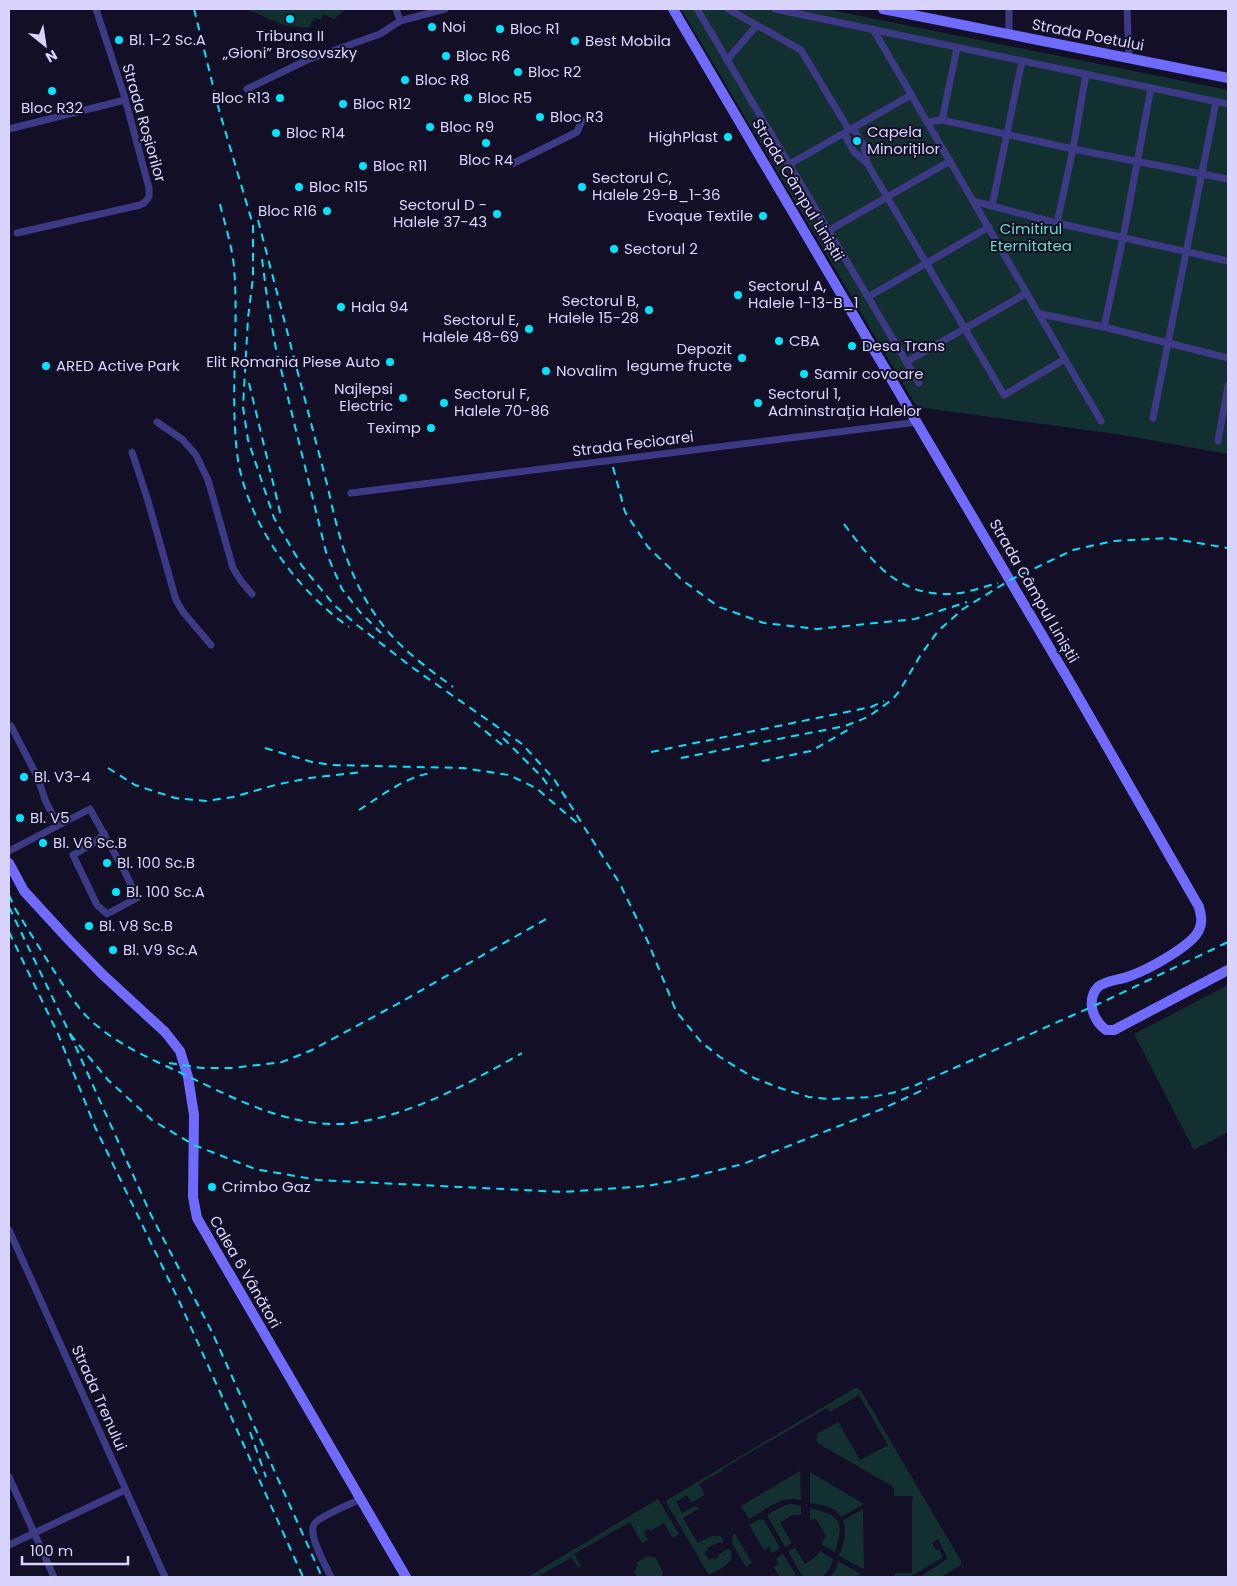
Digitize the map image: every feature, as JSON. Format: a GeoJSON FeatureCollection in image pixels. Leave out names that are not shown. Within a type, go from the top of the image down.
{"type":"FeatureCollection","features":[{"type":"Feature","properties":{"kind":"street","name":"Strada Roșiorilor"},"geometry":{"type":"LineString","coordinates":[[16,233],[140,205],[149,197],[125,100],[96,9]]}},
{"type":"Feature","properties":{"kind":"street"},"geometry":{"type":"LineString","coordinates":[[396,9],[400,21]]}},
{"type":"Feature","properties":{"kind":"street"},"geometry":{"type":"LineString","coordinates":[[247,89],[307,60],[380,34],[400,21],[445,9]]}},
{"type":"Feature","properties":{"kind":"street","name":"Strada Câmpul Liniștii"},"geometry":{"type":"LineString","coordinates":[[673,9],[918,422],[1199,908],[1202,921],[1200,929],[1189,943],[1133,976],[1105,983],[1095,990],[1091,1000],[1098,1022],[1106,1030],[1114,1030],[1228,970]]}},
{"type":"Feature","properties":{"kind":"street"},"geometry":{"type":"LineString","coordinates":[[697,9],[918,383]]}},
{"type":"Feature","properties":{"kind":"street"},"geometry":{"type":"LineString","coordinates":[[728,9],[801,50],[849,130],[864,146],[867,163]]}},
{"type":"Feature","properties":{"kind":"street"},"geometry":{"type":"LineString","coordinates":[[775,9],[1228,104]]}},
{"type":"Feature","properties":{"kind":"street","name":"Strada Poetului"},"geometry":{"type":"LineString","coordinates":[[883,9],[907,11],[1008,34],[1228,78]]}},
{"type":"Feature","properties":{"kind":"street"},"geometry":{"type":"LineString","coordinates":[[1008,34],[1009,9]]}},
{"type":"Feature","properties":{"kind":"street"},"geometry":{"type":"LineString","coordinates":[[1127,9],[1129,58]]}},
{"type":"Feature","properties":{"kind":"street"},"geometry":{"type":"LineString","coordinates":[[727,60],[757,25]]}},
{"type":"Feature","properties":{"kind":"street"},"geometry":{"type":"LineString","coordinates":[[873,29],[1102,421]]}},
{"type":"Feature","properties":{"kind":"street"},"geometry":{"type":"LineString","coordinates":[[942,120],[957,48]]}},
{"type":"Feature","properties":{"kind":"street"},"geometry":{"type":"LineString","coordinates":[[992,206],[1022,61]]}},
{"type":"Feature","properties":{"kind":"street"},"geometry":{"type":"LineString","coordinates":[[1057,223],[1073,149],[1086,74]]}},
{"type":"Feature","properties":{"kind":"street"},"geometry":{"type":"LineString","coordinates":[[1104,327],[1152,88]]}},
{"type":"Feature","properties":{"kind":"street"},"geometry":{"type":"LineString","coordinates":[[788,165],[911,95]]}},
{"type":"Feature","properties":{"kind":"street"},"geometry":{"type":"LineString","coordinates":[[9,129],[125,100]]}},
{"type":"Feature","properties":{"kind":"street"},"geometry":{"type":"LineString","coordinates":[[1153,418],[1216,102]]}},
{"type":"Feature","properties":{"kind":"street"},"geometry":{"type":"LineString","coordinates":[[927,122],[942,120],[1073,149],[1228,179]]}},
{"type":"Feature","properties":{"kind":"street"},"geometry":{"type":"LineString","coordinates":[[514,164],[577,132],[582,121]]}},
{"type":"Feature","properties":{"kind":"street"},"geometry":{"type":"LineString","coordinates":[[849,130],[854,152],[867,163],[1004,395],[1065,359]]}},
{"type":"Feature","properties":{"kind":"street"},"geometry":{"type":"LineString","coordinates":[[828,231],[950,161]]}},
{"type":"Feature","properties":{"kind":"street"},"geometry":{"type":"LineString","coordinates":[[973,201],[1057,223],[1228,261]]}},
{"type":"Feature","properties":{"kind":"street"},"geometry":{"type":"LineString","coordinates":[[868,297],[989,227]]}},
{"type":"Feature","properties":{"kind":"street"},"geometry":{"type":"LineString","coordinates":[[906,362],[1027,293]]}},
{"type":"Feature","properties":{"kind":"street"},"geometry":{"type":"LineString","coordinates":[[1041,314],[1104,327],[1228,358]]}},
{"type":"Feature","properties":{"kind":"street"},"geometry":{"type":"LineString","coordinates":[[1218,441],[1228,386]]}},
{"type":"Feature","properties":{"kind":"street"},"geometry":{"type":"LineString","coordinates":[[157,422],[183,440],[196,455],[208,480],[233,568],[240,581],[252,594]]}},
{"type":"Feature","properties":{"kind":"street","name":"Strada Fecioarei"},"geometry":{"type":"LineString","coordinates":[[351,493],[918,422]]}},
{"type":"Feature","properties":{"kind":"street"},"geometry":{"type":"LineString","coordinates":[[132,452],[143,482],[176,600],[183,612],[211,644]]}},
{"type":"Feature","properties":{"kind":"street"},"geometry":{"type":"LineString","coordinates":[[10,726],[38,778],[45,800],[58,825]]}},
{"type":"Feature","properties":{"kind":"street"},"geometry":{"type":"LineString","coordinates":[[9,851],[90,808],[104,833],[126,874],[137,898],[107,914],[97,905],[73,855],[97,841],[104,833]]}},
{"type":"Feature","properties":{"kind":"street","name":"Calea 6 Vânători"},"geometry":{"type":"LineString","coordinates":[[9,863],[24,891],[102,974],[165,1032],[177,1046],[185,1062],[192,1099],[195,1131],[193,1197],[197,1218],[406,1577]]}},
{"type":"Feature","properties":{"kind":"street","name":"Strada Trenului"},"geometry":{"type":"LineString","coordinates":[[9,1230],[165,1577]]}},
{"type":"Feature","properties":{"kind":"street"},"geometry":{"type":"LineString","coordinates":[[9,1477],[54,1577]]}},
{"type":"Feature","properties":{"kind":"street"},"geometry":{"type":"LineString","coordinates":[[9,1545],[125,1490]]}},
{"type":"Feature","properties":{"kind":"street"},"geometry":{"type":"LineString","coordinates":[[331,1577],[312,1536],[314,1523],[360,1499]]}},
{"type":"Feature","properties":{"kind":"green space","name":"Tribuna II „Gioni” Brosovszky"},"geometry":{"type":"Polygon","coordinates":[[[247,9],[346,9],[334,19],[323,14],[321,20],[314,18],[309,28],[283,25],[247,9]]]}},
{"type":"Feature","properties":{"kind":"green space","name":"Cimitirul Eternitatea"},"geometry":{"type":"Polygon","coordinates":[[[681,9],[826,9],[1228,90],[1228,454],[1116,434],[917,407],[681,9]]]}},
{"type":"Feature","properties":{"kind":"green space"},"geometry":{"type":"Polygon","coordinates":[[[1228,985],[1228,1132],[1194,1150],[1134,1034],[1228,985]]]}},
{"type":"Feature","properties":{"kind":"green space"},"geometry":{"type":"Polygon","coordinates":[[[855,1388],[860,1389],[961,1561],[961,1565],[941,1577],[919,1577],[946,1560],[947,1557],[938,1539],[932,1543],[936,1550],[939,1549],[943,1556],[942,1558],[910,1577],[895,1577],[895,1573],[912,1573],[913,1496],[894,1496],[892,1486],[819,1444],[816,1440],[818,1433],[838,1422],[860,1460],[888,1445],[859,1395],[830,1412],[827,1408],[722,1469],[722,1471],[699,1484],[705,1495],[691,1503],[687,1495],[676,1502],[682,1513],[695,1506],[700,1508],[683,1518],[698,1543],[712,1536],[720,1536],[724,1540],[721,1544],[720,1542],[707,1548],[708,1550],[704,1553],[709,1560],[719,1557],[718,1555],[727,1549],[731,1551],[732,1556],[728,1563],[709,1575],[667,1504],[667,1500],[855,1388]]]}},
{"type":"Feature","properties":{"kind":"green space"},"geometry":{"type":"Polygon","coordinates":[[[800,1471],[801,1500],[787,1499],[780,1501],[749,1519],[741,1506],[800,1471]]]}},
{"type":"Feature","properties":{"kind":"green space"},"geometry":{"type":"Polygon","coordinates":[[[810,1472],[864,1504],[841,1517],[832,1508],[810,1503],[810,1472]]]}},
{"type":"Feature","properties":{"kind":"green space"},"geometry":{"type":"Polygon","coordinates":[[[658,1499],[679,1534],[673,1538],[664,1523],[650,1531],[649,1529],[644,1532],[648,1540],[642,1543],[630,1522],[574,1554],[581,1566],[578,1568],[572,1557],[537,1577],[532,1577],[531,1575],[658,1499]]]}},
{"type":"Feature","properties":{"kind":"green space"},"geometry":{"type":"Polygon","coordinates":[[[785,1505],[801,1506],[801,1515],[792,1515],[780,1523],[792,1543],[785,1547],[768,1514],[785,1505]]]}},
{"type":"Feature","properties":{"kind":"green space"},"geometry":{"type":"Polygon","coordinates":[[[810,1508],[829,1514],[838,1521],[839,1533],[835,1552],[821,1544],[826,1536],[816,1519],[810,1520],[810,1508]]]}},
{"type":"Feature","properties":{"kind":"green space"},"geometry":{"type":"Polygon","coordinates":[[[863,1509],[864,1569],[839,1556],[845,1534],[843,1520],[863,1509]]]}},
{"type":"Feature","properties":{"kind":"green space"},"geometry":{"type":"Polygon","coordinates":[[[760,1519],[764,1520],[780,1548],[772,1553],[769,1547],[764,1550],[749,1525],[760,1519]]]}},
{"type":"Feature","properties":{"kind":"green space"},"geometry":{"type":"Polygon","coordinates":[[[733,1534],[735,1534],[752,1563],[746,1567],[732,1543],[733,1534]]]}},
{"type":"Feature","properties":{"kind":"green space"},"geometry":{"type":"Polygon","coordinates":[[[795,1548],[805,1564],[817,1556],[820,1551],[833,1559],[826,1573],[819,1577],[803,1577],[788,1551],[795,1548]]]}},
{"type":"Feature","properties":{"kind":"green space"},"geometry":{"type":"Polygon","coordinates":[[[783,1554],[797,1577],[780,1577],[774,1567],[779,1564],[776,1558],[783,1554]]]}},
{"type":"Feature","properties":{"kind":"green space"},"geometry":{"type":"Polygon","coordinates":[[[648,1556],[655,1557],[663,1572],[662,1577],[637,1577],[633,1571],[638,1566],[636,1563],[648,1556]]]}},
{"type":"Feature","properties":{"kind":"green space"},"geometry":{"type":"Polygon","coordinates":[[[838,1561],[861,1574],[855,1577],[830,1577],[836,1569],[838,1561]]]}},
{"type":"Feature","properties":{"kind":"railway"},"geometry":{"type":"LineString","coordinates":[[194,9],[219,110],[253,225],[253,277],[248,318],[243,407],[248,440],[274,518],[302,566],[334,605],[413,668],[522,744],[554,779],[620,884],[648,942],[676,1011],[701,1042],[720,1057],[754,1078],[780,1088],[809,1097],[830,1099],[871,1097],[892,1093],[916,1085],[1107,1000],[1228,942]]}},
{"type":"Feature","properties":{"kind":"railway"},"geometry":{"type":"LineString","coordinates":[[220,204],[234,267],[236,314],[234,406],[237,453],[242,478],[250,503],[276,551],[310,593],[349,627]]}},
{"type":"Feature","properties":{"kind":"railway"},"geometry":{"type":"LineString","coordinates":[[258,220],[346,557],[360,590],[387,630],[413,656],[453,687]]}},
{"type":"Feature","properties":{"kind":"railway"},"geometry":{"type":"LineString","coordinates":[[262,259],[276,349],[326,552],[342,589],[360,612],[381,633]]}},
{"type":"Feature","properties":{"kind":"railway"},"geometry":{"type":"LineString","coordinates":[[249,383],[281,516]]}},
{"type":"Feature","properties":{"kind":"railway"},"geometry":{"type":"LineString","coordinates":[[613,467],[625,512],[648,547],[682,580],[719,607],[764,623],[817,629],[915,619],[967,602]]}},
{"type":"Feature","properties":{"kind":"railway"},"geometry":{"type":"LineString","coordinates":[[844,524],[866,552],[889,575],[917,590],[952,594],[998,583]]}},
{"type":"Feature","properties":{"kind":"railway"},"geometry":{"type":"LineString","coordinates":[[681,758],[845,726],[868,717],[893,699],[938,631],[963,609],[1010,580],[1073,550],[1113,541],[1168,538],[1228,548]]}},
{"type":"Feature","properties":{"kind":"railway"},"geometry":{"type":"LineString","coordinates":[[651,752],[871,707],[884,701]]}},
{"type":"Feature","properties":{"kind":"railway"},"geometry":{"type":"LineString","coordinates":[[474,722],[506,748]]}},
{"type":"Feature","properties":{"kind":"railway"},"geometry":{"type":"LineString","coordinates":[[762,761],[811,751],[853,727]]}},
{"type":"Feature","properties":{"kind":"railway"},"geometry":{"type":"LineString","coordinates":[[503,738],[542,777],[552,791]]}},
{"type":"Feature","properties":{"kind":"railway"},"geometry":{"type":"LineString","coordinates":[[265,748],[312,762],[331,765],[463,768],[509,775],[536,788],[577,823]]}},
{"type":"Feature","properties":{"kind":"railway"},"geometry":{"type":"LineString","coordinates":[[108,768],[135,785],[175,798],[206,801],[233,797],[279,784],[310,778],[362,772]]}},
{"type":"Feature","properties":{"kind":"railway"},"geometry":{"type":"LineString","coordinates":[[359,810],[412,778],[431,773]]}},
{"type":"Feature","properties":{"kind":"railway"},"geometry":{"type":"LineString","coordinates":[[9,895],[14,907],[66,990],[80,1009],[96,1025],[126,1046],[148,1057],[242,1102],[285,1117],[329,1124],[375,1119],[397,1113],[440,1096],[522,1053]]}},
{"type":"Feature","properties":{"kind":"railway"},"geometry":{"type":"LineString","coordinates":[[9,907],[70,1034],[151,1215],[212,1332],[322,1577]]}},
{"type":"Feature","properties":{"kind":"railway"},"geometry":{"type":"LineString","coordinates":[[169,1063],[202,1068],[233,1068],[282,1062],[312,1050],[401,1002],[546,919]]}},
{"type":"Feature","properties":{"kind":"railway"},"geometry":{"type":"LineString","coordinates":[[9,932],[58,1034],[95,1127],[180,1303],[303,1577]]}},
{"type":"Feature","properties":{"kind":"railway"},"geometry":{"type":"LineString","coordinates":[[70,1034],[108,1080],[152,1120],[194,1145],[255,1169],[318,1180],[563,1192],[648,1186],[743,1164],[882,1109],[927,1088]]}},
{"type":"Feature","properties":{"kind":"railway"},"geometry":{"type":"LineString","coordinates":[[250,1432],[266,1477]]}},
{"type":"Feature","properties":{"kind":"place","name":"Tribuna II „Gioni” Brosovszky"},"geometry":{"type":"Point","coordinates":[290,19]}},
{"type":"Feature","properties":{"kind":"place","name":"Noi"},"geometry":{"type":"Point","coordinates":[432,27]}},
{"type":"Feature","properties":{"kind":"place","name":"Bloc R1"},"geometry":{"type":"Point","coordinates":[500,29]}},
{"type":"Feature","properties":{"kind":"place","name":"Bl. 1-2 Sc.A"},"geometry":{"type":"Point","coordinates":[119,40]}},
{"type":"Feature","properties":{"kind":"place","name":"Best Mobila"},"geometry":{"type":"Point","coordinates":[575,41]}},
{"type":"Feature","properties":{"kind":"place","name":"Bloc R6"},"geometry":{"type":"Point","coordinates":[446,56]}},
{"type":"Feature","properties":{"kind":"place","name":"Bloc R2"},"geometry":{"type":"Point","coordinates":[518,72]}},
{"type":"Feature","properties":{"kind":"place","name":"Bloc R8"},"geometry":{"type":"Point","coordinates":[405,80]}},
{"type":"Feature","properties":{"kind":"place","name":"Bloc R32"},"geometry":{"type":"Point","coordinates":[52,91]}},
{"type":"Feature","properties":{"kind":"place","name":"Bloc R13"},"geometry":{"type":"Point","coordinates":[280,98]}},
{"type":"Feature","properties":{"kind":"place","name":"Bloc R5"},"geometry":{"type":"Point","coordinates":[468,98]}},
{"type":"Feature","properties":{"kind":"place","name":"Bloc R12"},"geometry":{"type":"Point","coordinates":[343,104]}},
{"type":"Feature","properties":{"kind":"place","name":"Bloc R3"},"geometry":{"type":"Point","coordinates":[540,117]}},
{"type":"Feature","properties":{"kind":"place","name":"Bloc R9"},"geometry":{"type":"Point","coordinates":[430,127]}},
{"type":"Feature","properties":{"kind":"place","name":"Bloc R14"},"geometry":{"type":"Point","coordinates":[276,133]}},
{"type":"Feature","properties":{"kind":"place","name":"HighPlast"},"geometry":{"type":"Point","coordinates":[728,137]}},
{"type":"Feature","properties":{"kind":"place","name":"Capela Minoriților"},"geometry":{"type":"Point","coordinates":[857,141]}},
{"type":"Feature","properties":{"kind":"place","name":"Bloc R4"},"geometry":{"type":"Point","coordinates":[486,143]}},
{"type":"Feature","properties":{"kind":"place","name":"Bloc R11"},"geometry":{"type":"Point","coordinates":[363,166]}},
{"type":"Feature","properties":{"kind":"place","name":"Bloc R15"},"geometry":{"type":"Point","coordinates":[299,187]}},
{"type":"Feature","properties":{"kind":"place","name":"Sectorul C, Halele 29-B_1-36"},"geometry":{"type":"Point","coordinates":[582,187]}},
{"type":"Feature","properties":{"kind":"place","name":"Bloc R16"},"geometry":{"type":"Point","coordinates":[327,211]}},
{"type":"Feature","properties":{"kind":"place","name":"Sectorul D - Halele 37-43"},"geometry":{"type":"Point","coordinates":[497,214]}},
{"type":"Feature","properties":{"kind":"place","name":"Evoque Textile"},"geometry":{"type":"Point","coordinates":[763,216]}},
{"type":"Feature","properties":{"kind":"place","name":"Sectorul 2"},"geometry":{"type":"Point","coordinates":[614,249]}},
{"type":"Feature","properties":{"kind":"place","name":"Sectorul A, Halele 1-13-B_1"},"geometry":{"type":"Point","coordinates":[738,295]}},
{"type":"Feature","properties":{"kind":"place","name":"Hala 94"},"geometry":{"type":"Point","coordinates":[341,307]}},
{"type":"Feature","properties":{"kind":"place","name":"Sectorul B, Halele 15-28"},"geometry":{"type":"Point","coordinates":[649,310]}},
{"type":"Feature","properties":{"kind":"place","name":"Sectorul E, Halele 48-69"},"geometry":{"type":"Point","coordinates":[529,329]}},
{"type":"Feature","properties":{"kind":"place","name":"CBA"},"geometry":{"type":"Point","coordinates":[779,341]}},
{"type":"Feature","properties":{"kind":"place","name":"Desa Trans"},"geometry":{"type":"Point","coordinates":[852,346]}},
{"type":"Feature","properties":{"kind":"place","name":"Depozit legume fructe"},"geometry":{"type":"Point","coordinates":[742,358]}},
{"type":"Feature","properties":{"kind":"place","name":"Elit Romania Piese Auto"},"geometry":{"type":"Point","coordinates":[390,362]}},
{"type":"Feature","properties":{"kind":"place","name":"ARED Active Park"},"geometry":{"type":"Point","coordinates":[46,366]}},
{"type":"Feature","properties":{"kind":"place","name":"Novalim"},"geometry":{"type":"Point","coordinates":[546,371]}},
{"type":"Feature","properties":{"kind":"place","name":"Samir covoare"},"geometry":{"type":"Point","coordinates":[804,374]}},
{"type":"Feature","properties":{"kind":"place","name":"Najlepsi Electric"},"geometry":{"type":"Point","coordinates":[403,398]}},
{"type":"Feature","properties":{"kind":"place","name":"Sectorul F, Halele 70-86"},"geometry":{"type":"Point","coordinates":[444,403]}},
{"type":"Feature","properties":{"kind":"place","name":"Sectorul 1, Adminstrația Halelor"},"geometry":{"type":"Point","coordinates":[758,403]}},
{"type":"Feature","properties":{"kind":"place","name":"Teximp"},"geometry":{"type":"Point","coordinates":[431,428]}},
{"type":"Feature","properties":{"kind":"place","name":"Bl. V3-4"},"geometry":{"type":"Point","coordinates":[24,777]}},
{"type":"Feature","properties":{"kind":"place","name":"Bl. V5"},"geometry":{"type":"Point","coordinates":[20,818]}},
{"type":"Feature","properties":{"kind":"place","name":"Bl. V6 Sc.B"},"geometry":{"type":"Point","coordinates":[43,843]}},
{"type":"Feature","properties":{"kind":"place","name":"Bl. 100 Sc.B"},"geometry":{"type":"Point","coordinates":[107,863]}},
{"type":"Feature","properties":{"kind":"place","name":"Bl. 100 Sc.A"},"geometry":{"type":"Point","coordinates":[116,892]}},
{"type":"Feature","properties":{"kind":"place","name":"Bl. V8 Sc.B"},"geometry":{"type":"Point","coordinates":[89,926]}},
{"type":"Feature","properties":{"kind":"place","name":"Bl. V9 Sc.A"},"geometry":{"type":"Point","coordinates":[113,950]}},
{"type":"Feature","properties":{"kind":"place","name":"Crimbo Gaz"},"geometry":{"type":"Point","coordinates":[212,1187]}}]}
